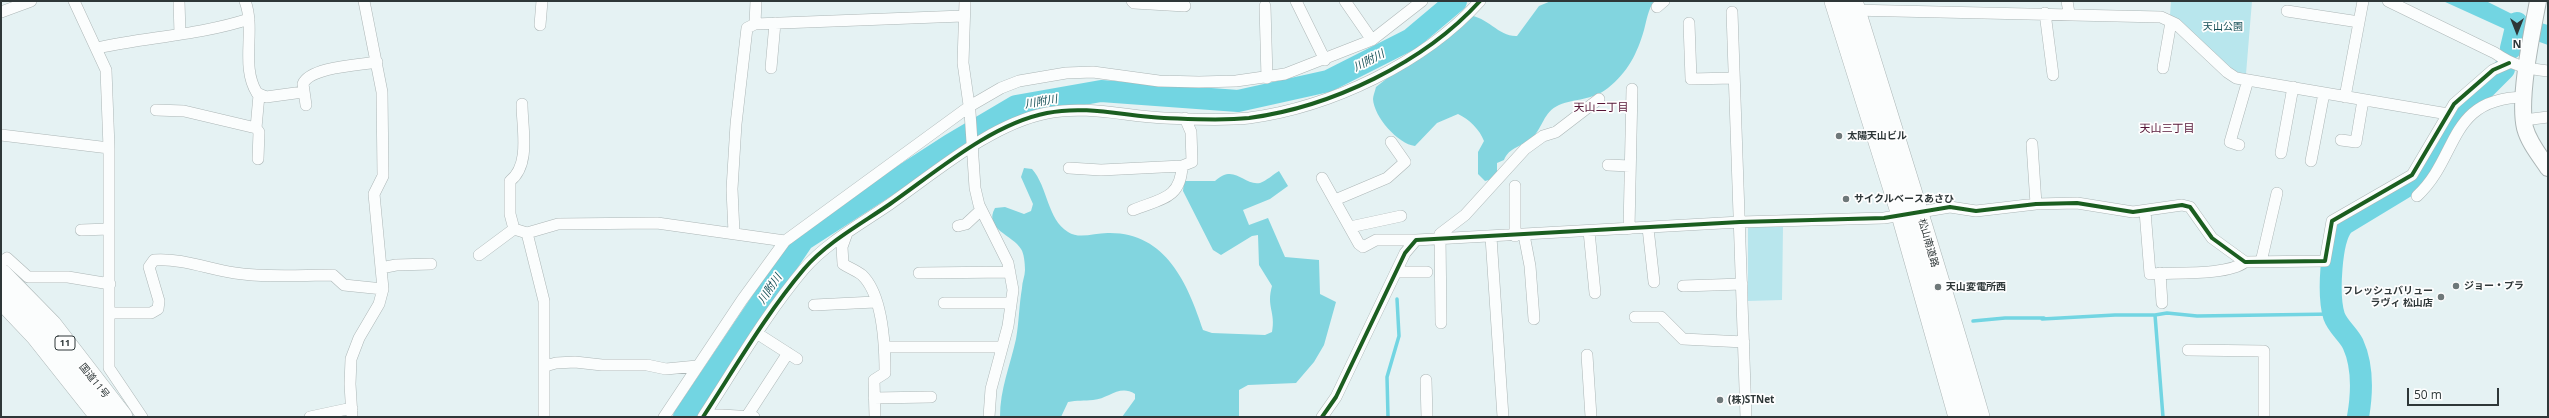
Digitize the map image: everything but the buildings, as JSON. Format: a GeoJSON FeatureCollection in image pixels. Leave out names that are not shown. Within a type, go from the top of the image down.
{"type":"FeatureCollection","features":[{"type":"Feature","properties":{"kind":"highway","name":"松山南道路"},"geometry":{"type":"LineString","coordinates":[[1845,6],[1910,213],[1979,417]]}},
{"type":"Feature","properties":{"kind":"highway","name":"松山南道路"},"geometry":{"type":"LineString","coordinates":[[1910,213],[1959,417]]}},
{"type":"Feature","properties":{"kind":"highway","name":"国道11号"},"geometry":{"type":"LineString","coordinates":[[1,274],[51,325],[122,417]]}},
{"type":"Feature","properties":{"kind":"highway","name":"国道11号"},"geometry":{"type":"LineString","coordinates":[[1,298],[41,341],[101,417]]}},
{"type":"Feature","properties":{"kind":"street"},"geometry":{"type":"LineString","coordinates":[[1,12],[30,1]]}},
{"type":"Feature","properties":{"kind":"street"},"geometry":{"type":"LineString","coordinates":[[74,1],[106,70],[109,148],[109,368],[142,417]]}},
{"type":"Feature","properties":{"kind":"street"},"geometry":{"type":"LineString","coordinates":[[179,1],[180,34]]}},
{"type":"Feature","properties":{"kind":"street"},"geometry":{"type":"LineString","coordinates":[[245,1],[249,18],[250,76],[253,86],[259,95],[256,128],[259,132],[258,159]]}},
{"type":"Feature","properties":{"kind":"street"},"geometry":{"type":"LineString","coordinates":[[310,417],[352,413],[350,384],[353,354],[359,338],[379,304],[383,289],[374,194],[383,176],[382,92],[364,1]]}},
{"type":"Feature","properties":{"kind":"street"},"geometry":{"type":"LineString","coordinates":[[540,25],[542,1]]}},
{"type":"Feature","properties":{"kind":"street"},"geometry":{"type":"LineString","coordinates":[[755,24],[756,1]]}},
{"type":"Feature","properties":{"kind":"street"},"geometry":{"type":"LineString","coordinates":[[964,1],[964,63],[970,109],[975,188],[981,210],[1001,248],[1010,272],[1013,290],[1008,326],[1001,347],[991,389],[989,417]]}},
{"type":"Feature","properties":{"kind":"street"},"geometry":{"type":"LineString","coordinates":[[1132,1],[1134,3],[1185,6]]}},
{"type":"Feature","properties":{"kind":"street"},"geometry":{"type":"LineString","coordinates":[[1296,1],[1325,60]]}},
{"type":"Feature","properties":{"kind":"street"},"geometry":{"type":"LineString","coordinates":[[1345,1],[1372,40]]}},
{"type":"Feature","properties":{"kind":"street"},"geometry":{"type":"LineString","coordinates":[[664,417],[697,366],[785,241],[1001,88],[1019,81],[1066,73],[1092,72],[1167,81],[1267,78],[1286,74],[1325,60],[1372,40],[1422,1]]}},
{"type":"Feature","properties":{"kind":"street"},"geometry":{"type":"LineString","coordinates":[[704,415],[758,334],[811,261],[972,143],[1024,118],[1049,112],[1090,110],[1185,118],[1227,119],[1268,114],[1319,100],[1359,85],[1387,72],[1430,45],[1480,1]]}},
{"type":"Feature","properties":{"kind":"street"},"geometry":{"type":"LineString","coordinates":[[2067,1],[2069,14]]}},
{"type":"Feature","properties":{"kind":"street"},"geometry":{"type":"LineString","coordinates":[[2345,97],[2363,1]]}},
{"type":"Feature","properties":{"kind":"street"},"geometry":{"type":"LineString","coordinates":[[2388,1],[2495,53],[2509,63],[2527,65],[2548,71]]}},
{"type":"Feature","properties":{"kind":"street"},"geometry":{"type":"LineString","coordinates":[[2538,1],[2527,65],[2524,120],[2531,142],[2548,168]]}},
{"type":"Feature","properties":{"kind":"street"},"geometry":{"type":"LineString","coordinates":[[1265,6],[1267,78]]}},
{"type":"Feature","properties":{"kind":"street"},"geometry":{"type":"LineString","coordinates":[[1845,6],[1933,6],[2045,13],[2148,15],[2171,22],[2227,72],[2236,78],[2448,114]]}},
{"type":"Feature","properties":{"kind":"street"},"geometry":{"type":"LineString","coordinates":[[2287,11],[2359,22]]}},
{"type":"Feature","properties":{"kind":"street"},"geometry":{"type":"LineString","coordinates":[[1732,12],[1733,78],[1740,222],[1746,417]]}},
{"type":"Feature","properties":{"kind":"street"},"geometry":{"type":"LineString","coordinates":[[2045,13],[2053,75]]}},
{"type":"Feature","properties":{"kind":"street"},"geometry":{"type":"LineString","coordinates":[[734,233],[732,189],[736,124],[747,28],[755,24],[963,16]]}},
{"type":"Feature","properties":{"kind":"street"},"geometry":{"type":"LineString","coordinates":[[97,48],[139,39],[226,26],[249,18]]}},
{"type":"Feature","properties":{"kind":"street"},"geometry":{"type":"LineString","coordinates":[[2163,68],[2171,22]]}},
{"type":"Feature","properties":{"kind":"street"},"geometry":{"type":"LineString","coordinates":[[772,68],[774,23]]}},
{"type":"Feature","properties":{"kind":"street"},"geometry":{"type":"LineString","coordinates":[[1689,23],[1691,79],[1733,78]]}},
{"type":"Feature","properties":{"kind":"street"},"geometry":{"type":"LineString","coordinates":[[306,105],[303,92],[306,78],[310,75],[331,68],[377,62]]}},
{"type":"Feature","properties":{"kind":"street"},"geometry":{"type":"LineString","coordinates":[[2145,211],[2150,274],[2222,270],[2239,266],[2245,262],[2325,261],[2332,221],[2412,175],[2454,104],[2493,70],[2509,63]]}},
{"type":"Feature","properties":{"kind":"street"},"geometry":{"type":"LineString","coordinates":[[2239,144],[2230,142],[2248,80]]}},
{"type":"Feature","properties":{"kind":"street"},"geometry":{"type":"LineString","coordinates":[[2281,153],[2293,87]]}},
{"type":"Feature","properties":{"kind":"street"},"geometry":{"type":"LineString","coordinates":[[1629,229],[1634,168],[1632,89]]}},
{"type":"Feature","properties":{"kind":"street"},"geometry":{"type":"LineString","coordinates":[[259,95],[266,97],[303,92]]}},
{"type":"Feature","properties":{"kind":"street"},"geometry":{"type":"LineString","coordinates":[[2311,161],[2324,93]]}},
{"type":"Feature","properties":{"kind":"street"},"geometry":{"type":"LineString","coordinates":[[2417,196],[2425,188],[2452,140],[2474,112],[2488,102],[2503,97],[2525,97]]}},
{"type":"Feature","properties":{"kind":"street"},"geometry":{"type":"LineString","coordinates":[[1441,323],[1438,239],[1440,234],[1465,215],[1525,149],[1543,136],[1556,132],[1599,99]]}},
{"type":"Feature","properties":{"kind":"street"},"geometry":{"type":"LineString","coordinates":[[2341,140],[2356,142],[2363,100]]}},
{"type":"Feature","properties":{"kind":"street"},"geometry":{"type":"LineString","coordinates":[[514,229],[510,214],[510,181],[517,176],[523,162],[522,104]]}},
{"type":"Feature","properties":{"kind":"street"},"geometry":{"type":"LineString","coordinates":[[156,110],[184,111],[256,128]]}},
{"type":"Feature","properties":{"kind":"street"},"geometry":{"type":"LineString","coordinates":[[2524,120],[2548,117]]}},
{"type":"Feature","properties":{"kind":"street"},"geometry":{"type":"LineString","coordinates":[[1069,168],[1101,170],[1182,166],[1192,162],[1191,132],[1185,118]]}},
{"type":"Feature","properties":{"kind":"street"},"geometry":{"type":"LineString","coordinates":[[1,135],[109,148]]}},
{"type":"Feature","properties":{"kind":"street"},"geometry":{"type":"LineString","coordinates":[[1335,200],[1387,178],[1405,162],[1392,142]]}},
{"type":"Feature","properties":{"kind":"street"},"geometry":{"type":"LineString","coordinates":[[2032,144],[2036,204]]}},
{"type":"Feature","properties":{"kind":"street"},"geometry":{"type":"LineString","coordinates":[[1608,165],[1634,168]]}},
{"type":"Feature","properties":{"kind":"street"},"geometry":{"type":"LineString","coordinates":[[1133,210],[1174,194],[1182,180],[1182,166]]}},
{"type":"Feature","properties":{"kind":"street"},"geometry":{"type":"LineString","coordinates":[[1322,178],[1363,247],[1376,240],[1520,236],[1740,222],[1884,218],[1950,207],[1987,211],[2036,204],[2077,203],[2122,211],[2145,211],[2182,205],[2190,207],[2212,238],[2245,262]]}},
{"type":"Feature","properties":{"kind":"street"},"geometry":{"type":"LineString","coordinates":[[1515,186],[1520,236],[1530,266],[1534,319]]}},
{"type":"Feature","properties":{"kind":"street"},"geometry":{"type":"LineString","coordinates":[[2261,262],[2276,193]]}},
{"type":"Feature","properties":{"kind":"street"},"geometry":{"type":"LineString","coordinates":[[958,226],[966,224],[981,210]]}},
{"type":"Feature","properties":{"kind":"street"},"geometry":{"type":"LineString","coordinates":[[1350,227],[1401,216]]}},
{"type":"Feature","properties":{"kind":"street"},"geometry":{"type":"LineString","coordinates":[[514,229],[527,233],[558,224],[617,222],[656,223],[785,241]]}},
{"type":"Feature","properties":{"kind":"street"},"geometry":{"type":"LineString","coordinates":[[1648,228],[1654,282]]}},
{"type":"Feature","properties":{"kind":"street"},"geometry":{"type":"LineString","coordinates":[[81,230],[109,229]]}},
{"type":"Feature","properties":{"kind":"street"},"geometry":{"type":"LineString","coordinates":[[479,255],[514,229]]}},
{"type":"Feature","properties":{"kind":"street"},"geometry":{"type":"LineString","coordinates":[[1589,232],[1595,293]]}},
{"type":"Feature","properties":{"kind":"street"},"geometry":{"type":"LineString","coordinates":[[527,233],[544,301],[544,417]]}},
{"type":"Feature","properties":{"kind":"street"},"geometry":{"type":"LineString","coordinates":[[848,233],[842,247],[843,264],[863,276],[870,286],[885,348],[885,374],[874,380],[874,417]]}},
{"type":"Feature","properties":{"kind":"street"},"geometry":{"type":"LineString","coordinates":[[1491,237],[1503,417]]}},
{"type":"Feature","properties":{"kind":"street"},"geometry":{"type":"LineString","coordinates":[[1322,417],[1336,397],[1405,253],[1416,240]]}},
{"type":"Feature","properties":{"kind":"street"},"geometry":{"type":"LineString","coordinates":[[1,262],[7,258],[28,277],[68,277],[110,284]]}},
{"type":"Feature","properties":{"kind":"street"},"geometry":{"type":"LineString","coordinates":[[110,312],[151,312],[158,309],[159,301],[150,267],[154,260],[176,260],[205,268],[260,276],[334,274],[344,285],[383,289]]}},
{"type":"Feature","properties":{"kind":"street"},"geometry":{"type":"LineString","coordinates":[[381,268],[396,265],[431,264]]}},
{"type":"Feature","properties":{"kind":"street"},"geometry":{"type":"LineString","coordinates":[[919,273],[1010,272]]}},
{"type":"Feature","properties":{"kind":"street"},"geometry":{"type":"LineString","coordinates":[[1397,272],[1427,272]]}},
{"type":"Feature","properties":{"kind":"street"},"geometry":{"type":"LineString","coordinates":[[2160,273],[2162,303]]}},
{"type":"Feature","properties":{"kind":"street"},"geometry":{"type":"LineString","coordinates":[[1683,286],[1742,284]]}},
{"type":"Feature","properties":{"kind":"street"},"geometry":{"type":"LineString","coordinates":[[814,305],[875,302]]}},
{"type":"Feature","properties":{"kind":"street"},"geometry":{"type":"LineString","coordinates":[[944,303],[1011,303]]}},
{"type":"Feature","properties":{"kind":"street"},"geometry":{"type":"LineString","coordinates":[[1635,317],[1661,317],[1680,336],[1687,340],[1744,342]]}},
{"type":"Feature","properties":{"kind":"street"},"geometry":{"type":"LineString","coordinates":[[704,415],[751,417],[792,356],[758,334]]}},
{"type":"Feature","properties":{"kind":"street"},"geometry":{"type":"LineString","coordinates":[[885,348],[1001,347]]}},
{"type":"Feature","properties":{"kind":"street"},"geometry":{"type":"LineString","coordinates":[[2188,350],[2264,351],[2264,417]]}},
{"type":"Feature","properties":{"kind":"street"},"geometry":{"type":"LineString","coordinates":[[1587,355],[1591,417]]}},
{"type":"Feature","properties":{"kind":"street"},"geometry":{"type":"LineString","coordinates":[[545,366],[556,363],[575,362],[602,365],[647,365],[666,369],[697,366]]}},
{"type":"Feature","properties":{"kind":"street"},"geometry":{"type":"LineString","coordinates":[[1426,380],[1427,417]]}},
{"type":"Feature","properties":{"kind":"street"},"geometry":{"type":"LineString","coordinates":[[874,398],[931,397]]}},
{"type":"Feature","properties":{"kind":"green space","name":"天山公園"},"geometry":{"type":"Polygon","coordinates":[[[2171,1],[2252,1],[2246,74],[2239,73],[2230,67],[2178,20],[2170,15],[2171,1]]]}},
{"type":"Feature","properties":{"kind":"green space"},"geometry":{"type":"Polygon","coordinates":[[[1748,227],[1783,227],[1782,300],[1748,301],[1748,227]]]}},
{"type":"Feature","properties":{"kind":"shaded area"},"geometry":{"type":"Polygon","coordinates":[[[1551,1],[1654,1],[1649,11],[1635,55],[1621,76],[1608,88],[1596,95],[1565,103],[1554,108],[1546,116],[1539,130],[1532,138],[1509,152],[1504,160],[1497,163],[1497,174],[1493,179],[1485,181],[1478,174],[1478,152],[1484,141],[1474,125],[1458,114],[1437,123],[1415,146],[1401,140],[1382,121],[1374,106],[1373,99],[1376,87],[1468,15],[1482,19],[1505,33],[1517,36],[1539,6],[1551,1]]]}},
{"type":"Feature","properties":{"kind":"shaded area"},"geometry":{"type":"Polygon","coordinates":[[[2443,1],[2486,1],[2514,15],[2548,25],[2548,45],[2509,31],[2443,1]]]}},
{"type":"Feature","properties":{"kind":"shaded area"},"geometry":{"type":"Polygon","coordinates":[[[1024,168],[1032,169],[1037,176],[1056,219],[1068,232],[1083,236],[1105,233],[1129,235],[1146,242],[1160,252],[1172,264],[1182,279],[1190,295],[1203,330],[1212,333],[1265,335],[1272,332],[1273,325],[1270,305],[1270,293],[1272,286],[1259,265],[1258,235],[1252,236],[1221,255],[1213,250],[1183,191],[1184,181],[1215,181],[1228,174],[1239,176],[1254,183],[1260,183],[1279,171],[1288,186],[1270,199],[1243,210],[1249,225],[1268,218],[1285,257],[1319,260],[1320,294],[1336,302],[1324,345],[1314,362],[1296,383],[1248,385],[1239,390],[1239,417],[1122,417],[1135,399],[1135,394],[1129,391],[1119,391],[1099,399],[1068,402],[1061,417],[1000,417],[1003,387],[1016,339],[1025,268],[1024,256],[1021,249],[996,227],[992,215],[995,208],[1005,207],[1024,214],[1031,211],[1033,204],[1021,177],[1024,168]]]}},
{"type":"Feature","properties":{"kind":"waterway","name":"川附川"},"geometry":{"type":"LineString","coordinates":[[684,417],[803,240],[950,145],[1016,106],[1101,91],[1238,101],[1328,81],[1411,39],[1456,1]]}},
{"type":"Feature","properties":{"kind":"waterway"},"geometry":{"type":"LineString","coordinates":[[2511,48],[2517,23]]}},
{"type":"Feature","properties":{"kind":"waterway"},"geometry":{"type":"LineString","coordinates":[[2358,417],[2361,390],[2359,361],[2353,344],[2336,320],[2332,307],[2331,282],[2333,254],[2339,231],[2344,224],[2420,178],[2462,111],[2504,69]]}},
{"type":"Feature","properties":{"kind":"waterway"},"geometry":{"type":"LineString","coordinates":[[1388,417],[1387,377],[1399,336],[1397,299]]}},
{"type":"Feature","properties":{"kind":"waterway"},"geometry":{"type":"LineString","coordinates":[[2042,319],[2115,315],[2155,315],[2167,313],[2197,316],[2334,314]]}},
{"type":"Feature","properties":{"kind":"waterway"},"geometry":{"type":"LineString","coordinates":[[2155,315],[2163,417]]}},
{"type":"Feature","properties":{"kind":"waterway"},"geometry":{"type":"LineString","coordinates":[[1973,321],[2005,318],[2044,318]]}},
{"type":"Feature","properties":{"kind":"cycle path"},"geometry":{"type":"LineString","coordinates":[[703,417],[777,304],[790,286],[813,260],[833,242],[890,204],[945,164],[1005,127],[1047,113],[1062,111],[1076,110],[1149,117],[1206,120],[1249,118],[1312,104],[1374,79],[1404,62],[1432,44],[1480,1]]}},
{"type":"Feature","properties":{"kind":"cycle path"},"geometry":{"type":"LineString","coordinates":[[1322,417],[1336,397],[1405,253],[1416,240],[1740,222],[1884,218],[1950,207],[1976,211],[2036,204],[2077,203],[2133,212],[2182,205],[2190,207],[2212,238],[2245,262],[2325,261],[2332,221],[2412,175],[2454,104],[2493,70],[2509,63]]}},
{"type":"Feature","properties":{"kind":"place","name":"太陽天山ビル"},"geometry":{"type":"Point","coordinates":[1839,136]}},
{"type":"Feature","properties":{"kind":"place","name":"サイクルベースあさひ"},"geometry":{"type":"Point","coordinates":[1846,199]}},
{"type":"Feature","properties":{"kind":"place","name":"ジョー・プラ"},"geometry":{"type":"Point","coordinates":[2456,286]}},
{"type":"Feature","properties":{"kind":"place","name":"天山変電所西"},"geometry":{"type":"Point","coordinates":[1938,287]}},
{"type":"Feature","properties":{"kind":"place","name":"フレッシュバリュー ラヴィ 松山店"},"geometry":{"type":"Point","coordinates":[2441,297]}},
{"type":"Feature","properties":{"kind":"place","name":"(株)STNet"},"geometry":{"type":"Point","coordinates":[1720,400]}},
{"type":"Feature","properties":{"kind":"district","name":"天山二丁目"},"geometry":{"type":"Point","coordinates":[1601,108]}},
{"type":"Feature","properties":{"kind":"district","name":"天山三丁目"},"geometry":{"type":"Point","coordinates":[2167,129]}}]}
